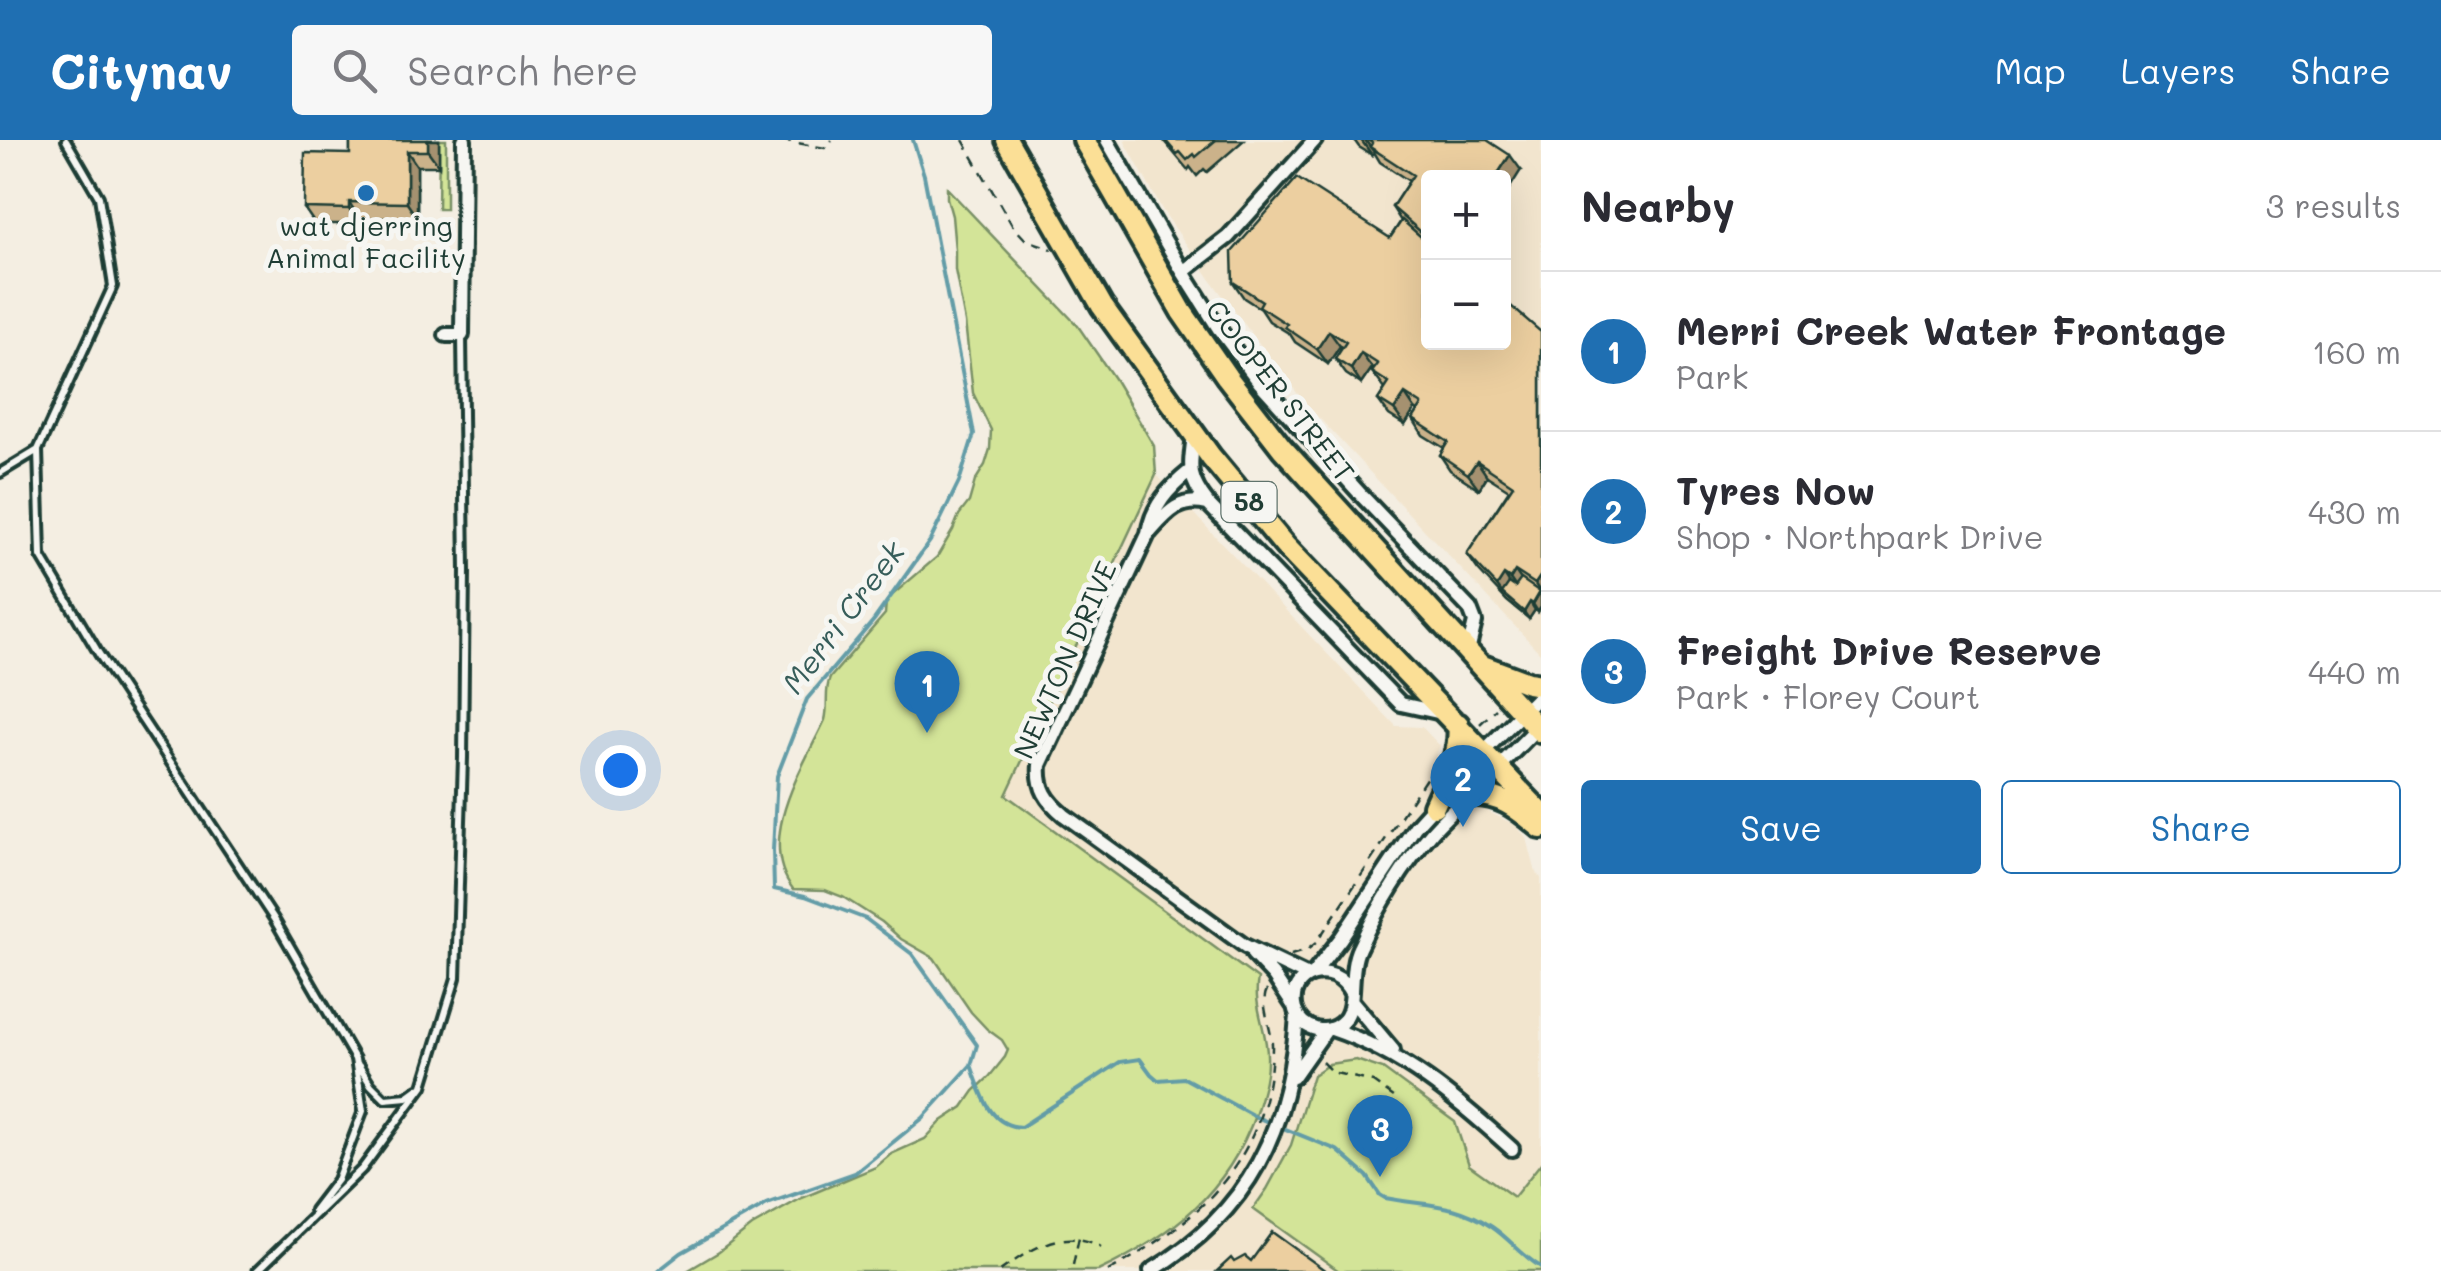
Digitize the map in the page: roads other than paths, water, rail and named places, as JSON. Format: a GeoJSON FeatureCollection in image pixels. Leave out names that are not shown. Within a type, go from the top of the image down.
{"type":"FeatureCollection","features":[{"type":"Feature","properties":{"kind":"main road","name":"58"},"geometry":{"type":"LineString","coordinates":[[1007,140],[1102,306],[1194,435],[1285,546],[1462,721],[1491,760],[1541,812]]}},
{"type":"Feature","properties":{"kind":"main road","name":"COOPER STREET"},"geometry":{"type":"LineString","coordinates":[[1084,140],[1182,312],[1227,378],[1282,448],[1540,728]]}},
{"type":"Feature","properties":{"kind":"main road"},"geometry":{"type":"LineString","coordinates":[[1474,658],[1541,685]]}},
{"type":"Feature","properties":{"kind":"main road"},"geometry":{"type":"LineString","coordinates":[[1434,806],[1456,752],[1462,721]]}},
{"type":"Feature","properties":{"kind":"main road"},"geometry":{"type":"LineString","coordinates":[[1469,795],[1497,797],[1541,828]]}},
{"type":"Feature","properties":{"kind":"street"},"geometry":{"type":"LineString","coordinates":[[446,334],[462,335],[464,140]]}},
{"type":"Feature","properties":{"kind":"street","name":"COOPER STREET"},"geometry":{"type":"LineString","coordinates":[[1107,140],[1183,272],[1259,382],[1470,609],[1475,622],[1474,658]]}},
{"type":"Feature","properties":{"kind":"street"},"geometry":{"type":"LineString","coordinates":[[1183,272],[1228,237],[1314,140]]}},
{"type":"Feature","properties":{"kind":"street"},"geometry":{"type":"LineString","coordinates":[[1194,435],[1190,470],[1208,504],[1400,704],[1462,721]]}},
{"type":"Feature","properties":{"kind":"street","name":"NEWTON DRIVE"},"geometry":{"type":"LineString","coordinates":[[1190,470],[1163,496],[1152,514],[1148,534],[1040,765],[1043,792],[1064,814],[1245,946],[1273,975],[1296,1011]]}},
{"type":"Feature","properties":{"kind":"street","name":"NEWTON DRIVE"},"geometry":{"type":"LineString","coordinates":[[1148,534],[1182,503],[1208,504]]}},
{"type":"Feature","properties":{"kind":"street"},"geometry":{"type":"LineString","coordinates":[[1289,1084],[1329,1029],[1346,1018],[1356,954],[1394,883],[1432,833],[1469,795],[1522,712],[1541,694]]}},
{"type":"Feature","properties":{"kind":"street"},"geometry":{"type":"LineString","coordinates":[[1152,1271],[1180,1254],[1214,1224],[1247,1183],[1268,1147],[1289,1084],[1296,989],[1341,938],[1394,855],[1434,806],[1491,760],[1540,728]]}},
{"type":"Feature","properties":{"kind":"street","name":"NEWTON DRIVE"},"geometry":{"type":"LineString","coordinates":[[1245,946],[1310,975]]}},
{"type":"Feature","properties":{"kind":"street"},"geometry":{"type":"LineString","coordinates":[[1310,975],[1331,974],[1340,978],[1402,1060]]}},
{"type":"Feature","properties":{"kind":"street"},"geometry":{"type":"LineString","coordinates":[[1296,1011],[1309,1027],[1329,1029],[1371,1043],[1402,1060],[1512,1149]]}},
{"type":"Feature","properties":{"kind":"lane"},"geometry":{"type":"LineString","coordinates":[[66,140],[98,197],[113,286],[38,450],[41,556],[98,654],[274,920],[371,1084],[385,1098],[406,1097],[423,1086]]}},
{"type":"Feature","properties":{"kind":"lane"},"geometry":{"type":"LineString","coordinates":[[256,1271],[362,1169],[423,1086],[456,978],[465,590],[462,335]]}},
{"type":"Feature","properties":{"kind":"lane"},"geometry":{"type":"LineString","coordinates":[[0,473],[38,450]]}},
{"type":"Feature","properties":{"kind":"lane"},"geometry":{"type":"LineString","coordinates":[[299,1230],[338,1180],[363,1110],[356,1059]]}},
{"type":"Feature","properties":{"kind":"waterway","name":"Merri Creek"},"geometry":{"type":"LineString","coordinates":[[658,1271],[681,1253],[767,1204],[855,1173],[923,1118],[971,1065],[977,1045],[912,954],[866,919],[774,889],[777,776],[807,699],[874,620],[930,541],[959,482],[974,434],[924,175],[913,140]]}},
{"type":"Feature","properties":{"kind":"waterway"},"geometry":{"type":"LineString","coordinates":[[971,1065],[993,1114],[1021,1127],[1120,1062],[1140,1059],[1158,1080],[1184,1078],[1256,1117],[1337,1150],[1385,1198],[1440,1206],[1478,1219],[1541,1267]]}},
{"type":"Feature","properties":{"kind":"place","name":"wat djerring Animal Facility"},"geometry":{"type":"Point","coordinates":[366,193]}},
{"type":"Feature","properties":{"kind":"place","name":"Merri Creek Water Frontage"},"geometry":{"type":"Point","coordinates":[927,733]}},
{"type":"Feature","properties":{"kind":"place","name":"Tyres Now"},"geometry":{"type":"Point","coordinates":[1463,827]}},
{"type":"Feature","properties":{"kind":"place","name":"Freight Drive Reserve"},"geometry":{"type":"Point","coordinates":[1380,1177]}}]}
